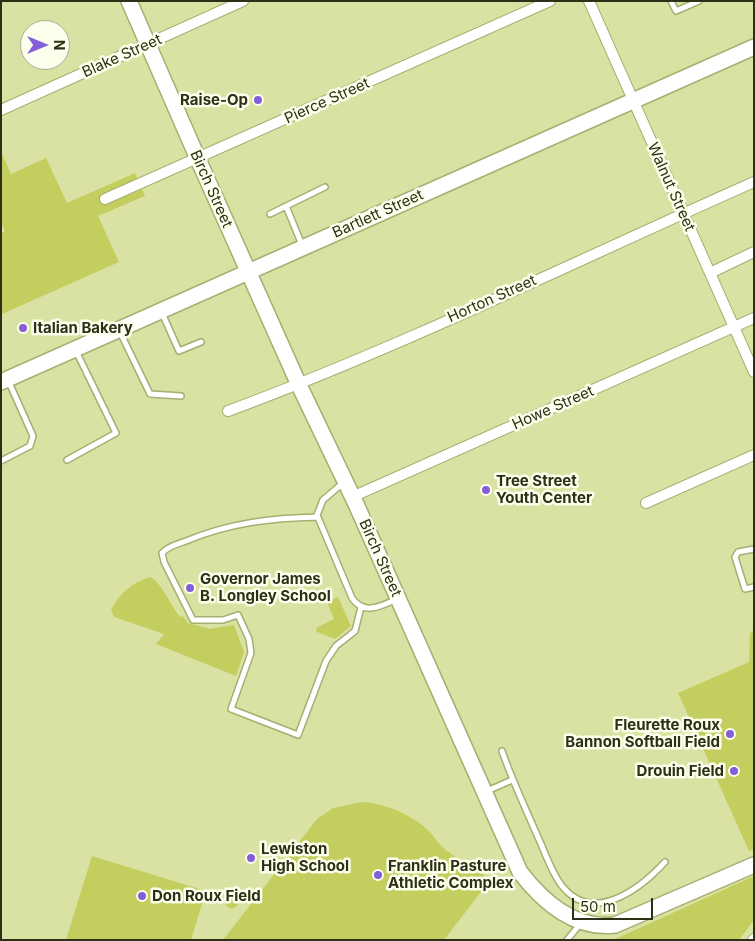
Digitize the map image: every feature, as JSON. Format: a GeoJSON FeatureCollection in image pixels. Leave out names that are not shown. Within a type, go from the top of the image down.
{"type":"FeatureCollection","features":[{"type":"Feature","properties":{"kind":"street","name":"Birch Street"},"geometry":{"type":"LineString","coordinates":[[129,1],[198,159],[299,384],[345,481],[513,858],[532,888],[550,904],[581,922],[602,926],[615,925],[754,865]]}},
{"type":"Feature","properties":{"kind":"street","name":"Blake Street"},"geometry":{"type":"LineString","coordinates":[[1,110],[243,1]]}},
{"type":"Feature","properties":{"kind":"street","name":"Pierce Street"},"geometry":{"type":"LineString","coordinates":[[105,199],[550,1]]}},
{"type":"Feature","properties":{"kind":"street","name":"Walnut Street"},"geometry":{"type":"LineString","coordinates":[[589,1],[754,372]]}},
{"type":"Feature","properties":{"kind":"street","name":"Bartlett Street"},"geometry":{"type":"LineString","coordinates":[[4,381],[754,46]]}},
{"type":"Feature","properties":{"kind":"street","name":"Horton Street"},"geometry":{"type":"LineString","coordinates":[[228,411],[299,384],[754,182]]}},
{"type":"Feature","properties":{"kind":"street"},"geometry":{"type":"LineString","coordinates":[[710,273],[754,252]]}},
{"type":"Feature","properties":{"kind":"street","name":"Howe Street"},"geometry":{"type":"LineString","coordinates":[[352,497],[754,318]]}},
{"type":"Feature","properties":{"kind":"street"},"geometry":{"type":"LineString","coordinates":[[646,503],[754,455]]}},
{"type":"Feature","properties":{"kind":"lane"},"geometry":{"type":"LineString","coordinates":[[671,1],[676,11],[699,1]]}},
{"type":"Feature","properties":{"kind":"lane"},"geometry":{"type":"LineString","coordinates":[[270,214],[325,187]]}},
{"type":"Feature","properties":{"kind":"lane"},"geometry":{"type":"LineString","coordinates":[[286,206],[303,248]]}},
{"type":"Feature","properties":{"kind":"lane"},"geometry":{"type":"LineString","coordinates":[[160,310],[180,351],[201,342]]}},
{"type":"Feature","properties":{"kind":"lane"},"geometry":{"type":"LineString","coordinates":[[118,329],[150,394],[181,396]]}},
{"type":"Feature","properties":{"kind":"lane"},"geometry":{"type":"LineString","coordinates":[[67,460],[116,433],[75,349]]}},
{"type":"Feature","properties":{"kind":"lane"},"geometry":{"type":"LineString","coordinates":[[1,460],[30,446],[33,436],[4,381]]}},
{"type":"Feature","properties":{"kind":"lane"},"geometry":{"type":"LineString","coordinates":[[345,481],[323,500],[317,511],[352,598],[361,607],[372,608],[398,599]]}},
{"type":"Feature","properties":{"kind":"lane"},"geometry":{"type":"LineString","coordinates":[[318,517],[273,519],[223,527],[170,547],[162,553],[164,562],[194,620],[223,620],[238,615],[251,646],[251,654],[231,709],[298,735],[326,661],[336,646],[354,631],[361,607]]}},
{"type":"Feature","properties":{"kind":"lane"},"geometry":{"type":"LineString","coordinates":[[754,549],[738,552],[735,558],[745,589],[754,587]]}},
{"type":"Feature","properties":{"kind":"lane"},"geometry":{"type":"LineString","coordinates":[[502,751],[512,780],[557,879],[564,888],[584,903],[608,902],[630,892],[650,879],[665,862]]}},
{"type":"Feature","properties":{"kind":"lane"},"geometry":{"type":"LineString","coordinates":[[484,792],[512,780]]}},
{"type":"Feature","properties":{"kind":"lane"},"geometry":{"type":"LineString","coordinates":[[567,940],[581,922]]}},
{"type":"Feature","properties":{"kind":"green space"},"geometry":{"type":"Polygon","coordinates":[[[1,152],[11,174],[46,158],[67,203],[135,173],[145,196],[98,216],[119,262],[2,314],[1,233],[5,231],[1,222],[1,152]]]}},
{"type":"Feature","properties":{"kind":"green space"},"geometry":{"type":"Polygon","coordinates":[[[150,577],[158,583],[180,617],[183,616],[188,623],[210,629],[234,625],[244,652],[236,676],[156,644],[164,634],[114,617],[111,610],[122,594],[137,582],[150,577]]]}},
{"type":"Feature","properties":{"kind":"green space"},"geometry":{"type":"Polygon","coordinates":[[[338,597],[351,626],[335,639],[317,632],[316,628],[334,619],[327,602],[338,597]]]}},
{"type":"Feature","properties":{"kind":"green space","name":"Drouin Field"},"geometry":{"type":"Polygon","coordinates":[[[754,631],[754,849],[749,851],[678,693],[749,662],[750,633],[754,631]]]}},
{"type":"Feature","properties":{"kind":"green space","name":"Franklin Pasture Athletic Complex"},"geometry":{"type":"Polygon","coordinates":[[[362,802],[389,808],[414,819],[428,830],[441,846],[490,880],[444,940],[223,940],[317,819],[333,808],[362,802]]]}},
{"type":"Feature","properties":{"kind":"green space","name":"Don Roux Field"},"geometry":{"type":"Polygon","coordinates":[[[92,856],[206,891],[191,940],[66,940],[92,856]]]}},
{"type":"Feature","properties":{"kind":"green space"},"geometry":{"type":"Polygon","coordinates":[[[754,876],[754,920],[739,940],[613,940],[754,876]]]}},
{"type":"Feature","properties":{"kind":"green space"},"geometry":{"type":"Polygon","coordinates":[[[237,894],[238,905],[232,909],[226,906],[224,895],[237,894]]]}},
{"type":"Feature","properties":{"kind":"place","name":"Raise-Op"},"geometry":{"type":"Point","coordinates":[258,100]}},
{"type":"Feature","properties":{"kind":"place","name":"Italian Bakery"},"geometry":{"type":"Point","coordinates":[23,328]}},
{"type":"Feature","properties":{"kind":"place","name":"Tree Street Youth Center"},"geometry":{"type":"Point","coordinates":[486,490]}},
{"type":"Feature","properties":{"kind":"place","name":"Governor James B. Longley School"},"geometry":{"type":"Point","coordinates":[190,588]}},
{"type":"Feature","properties":{"kind":"place","name":"Fleurette Roux Bannon Softball Field"},"geometry":{"type":"Point","coordinates":[730,734]}},
{"type":"Feature","properties":{"kind":"place","name":"Drouin Field"},"geometry":{"type":"Point","coordinates":[734,771]}},
{"type":"Feature","properties":{"kind":"place","name":"Lewiston High School"},"geometry":{"type":"Point","coordinates":[251,858]}},
{"type":"Feature","properties":{"kind":"place","name":"Franklin Pasture Athletic Complex"},"geometry":{"type":"Point","coordinates":[378,875]}},
{"type":"Feature","properties":{"kind":"place","name":"Don Roux Field"},"geometry":{"type":"Point","coordinates":[142,896]}}]}
